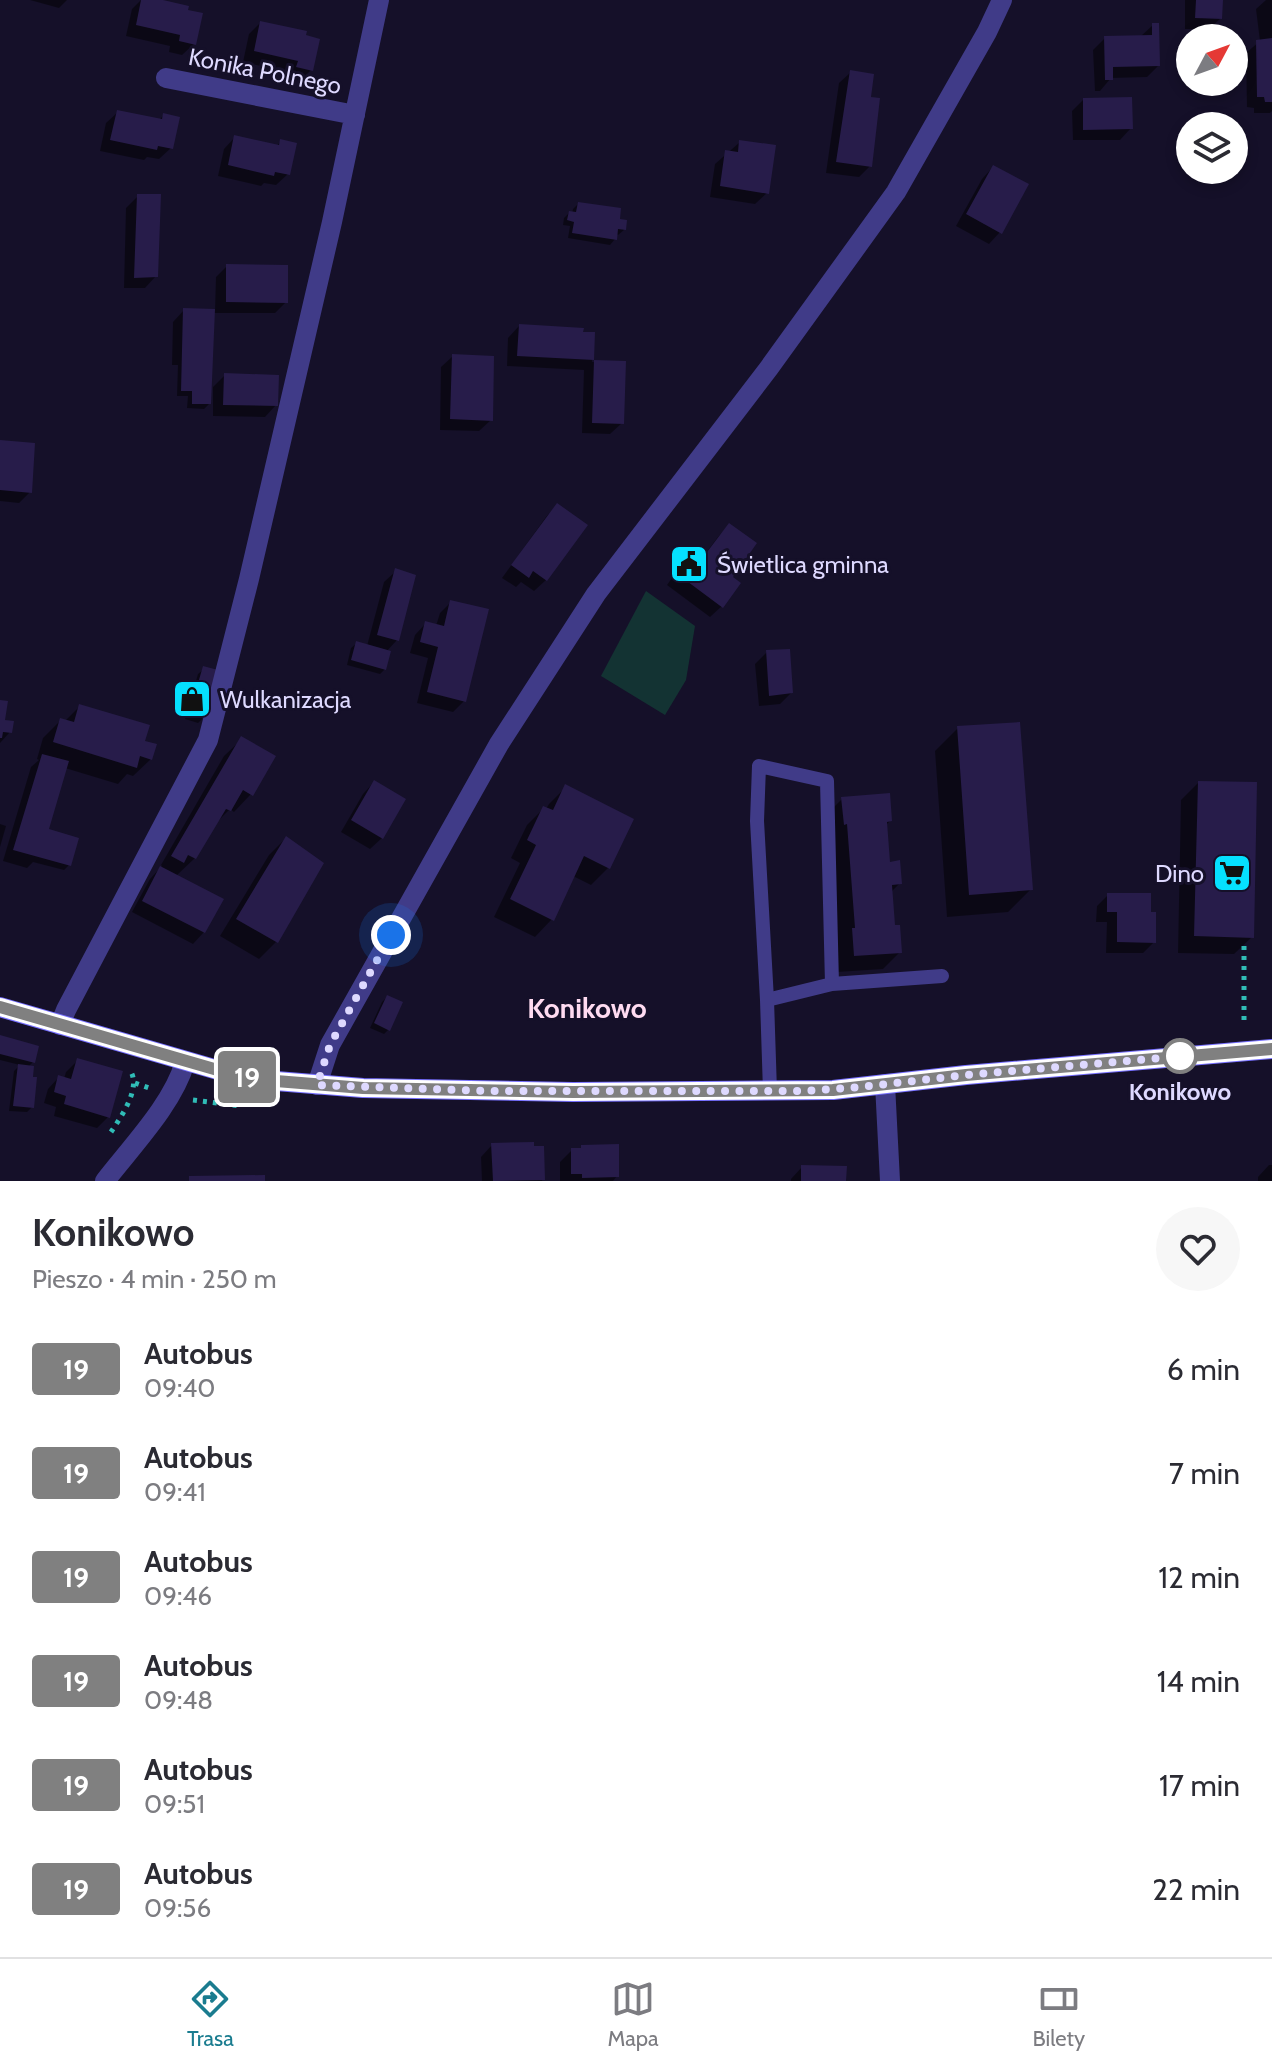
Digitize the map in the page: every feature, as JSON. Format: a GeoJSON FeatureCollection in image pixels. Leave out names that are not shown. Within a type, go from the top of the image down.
{"type":"FeatureCollection","features":[{"type":"Feature","properties":{"kind":"main road"},"geometry":{"type":"LineString","coordinates":[[0,1007],[185,1062],[245,1076],[317,1085],[484,1091],[833,1090],[1009,1071],[1272,1049]]}},
{"type":"Feature","properties":{"kind":"street"},"geometry":{"type":"LineString","coordinates":[[60,1025],[208,740],[264,517],[379,0]]}},
{"type":"Feature","properties":{"kind":"street"},"geometry":{"type":"LineString","coordinates":[[317,1085],[330,1045],[499,744],[596,594],[769,368],[896,192],[1002,0]]}},
{"type":"Feature","properties":{"kind":"street","name":"Konika Polnego"},"geometry":{"type":"LineString","coordinates":[[166,78],[355,115]]}},
{"type":"Feature","properties":{"kind":"street"},"geometry":{"type":"LineString","coordinates":[[105,1181],[172,1095],[185,1062]]}},
{"type":"Feature","properties":{"kind":"street"},"geometry":{"type":"LineString","coordinates":[[885,1084],[890,1181]]}},
{"type":"Feature","properties":{"kind":"lane"},"geometry":{"type":"LineString","coordinates":[[770,1091],[757,821],[759,766],[827,781],[832,984]]}},
{"type":"Feature","properties":{"kind":"lane"},"geometry":{"type":"LineString","coordinates":[[767,1000],[832,984],[942,976]]}},
{"type":"Feature","properties":{"kind":"path"},"geometry":{"type":"LineString","coordinates":[[1244,946],[1244,1024]]}},
{"type":"Feature","properties":{"kind":"path"},"geometry":{"type":"LineString","coordinates":[[106,1140],[135,1083]]}},
{"type":"Feature","properties":{"kind":"green space"},"geometry":{"type":"Polygon","coordinates":[[[646,591],[695,626],[686,680],[665,715],[601,676],[646,591]]]}},
{"type":"Feature","properties":{"kind":"building"},"geometry":{"type":"Polygon","coordinates":[[[141,0],[163,0],[203,13],[196,45],[179,41],[180,35],[136,25],[141,0]]]}},
{"type":"Feature","properties":{"kind":"building"},"geometry":{"type":"Polygon","coordinates":[[[1196,0],[1223,0],[1222,19],[1195,18],[1196,0]]]}},
{"type":"Feature","properties":{"kind":"building"},"geometry":{"type":"Polygon","coordinates":[[[260,21],[307,31],[306,35],[320,39],[313,71],[296,67],[298,61],[254,51],[260,21]]]}},
{"type":"Feature","properties":{"kind":"building"},"geometry":{"type":"Polygon","coordinates":[[[1152,23],[1159,23],[1160,66],[1113,67],[1113,80],[1105,80],[1104,36],[1152,35],[1152,23]]]}},
{"type":"Feature","properties":{"kind":"building"},"geometry":{"type":"Polygon","coordinates":[[[1272,38],[1272,102],[1265,102],[1264,97],[1257,97],[1256,40],[1272,38]]]}},
{"type":"Feature","properties":{"kind":"building"},"geometry":{"type":"Polygon","coordinates":[[[850,70],[874,74],[871,97],[880,98],[872,167],[836,162],[850,70]]]}},
{"type":"Feature","properties":{"kind":"building"},"geometry":{"type":"Polygon","coordinates":[[[1132,97],[1133,129],[1083,130],[1083,98],[1132,97]]]}},
{"type":"Feature","properties":{"kind":"building"},"geometry":{"type":"Polygon","coordinates":[[[117,110],[162,119],[163,113],[180,117],[173,149],[158,146],[157,150],[110,140],[117,110]]]}},
{"type":"Feature","properties":{"kind":"building"},"geometry":{"type":"Polygon","coordinates":[[[234,135],[279,145],[280,139],[297,143],[290,175],[275,172],[274,176],[228,165],[234,135]]]}},
{"type":"Feature","properties":{"kind":"building"},"geometry":{"type":"Polygon","coordinates":[[[739,140],[776,145],[769,194],[720,186],[725,150],[738,152],[739,140]]]}},
{"type":"Feature","properties":{"kind":"building"},"geometry":{"type":"Polygon","coordinates":[[[993,165],[1029,184],[1002,234],[966,214],[993,165]]]}},
{"type":"Feature","properties":{"kind":"building"},"geometry":{"type":"Polygon","coordinates":[[[137,194],[161,194],[158,277],[134,278],[137,194]]]}},
{"type":"Feature","properties":{"kind":"building"},"geometry":{"type":"Polygon","coordinates":[[[578,202],[621,208],[620,219],[627,220],[626,230],[618,229],[617,240],[572,233],[574,222],[567,220],[569,211],[576,212],[578,202]]]}},
{"type":"Feature","properties":{"kind":"building"},"geometry":{"type":"Polygon","coordinates":[[[226,264],[288,265],[288,303],[226,302],[226,264]]]}},
{"type":"Feature","properties":{"kind":"building"},"geometry":{"type":"Polygon","coordinates":[[[183,308],[215,309],[211,404],[192,404],[192,391],[181,391],[183,308]]]}},
{"type":"Feature","properties":{"kind":"building"},"geometry":{"type":"Polygon","coordinates":[[[519,324],[584,328],[583,332],[595,332],[594,360],[517,356],[519,324]]]}},
{"type":"Feature","properties":{"kind":"building"},"geometry":{"type":"Polygon","coordinates":[[[452,354],[494,356],[493,421],[450,419],[452,354]]]}},
{"type":"Feature","properties":{"kind":"building"},"geometry":{"type":"Polygon","coordinates":[[[594,360],[626,361],[624,424],[592,423],[594,360]]]}},
{"type":"Feature","properties":{"kind":"building"},"geometry":{"type":"Polygon","coordinates":[[[224,373],[279,375],[278,406],[223,405],[224,373]]]}},
{"type":"Feature","properties":{"kind":"building"},"geometry":{"type":"Polygon","coordinates":[[[0,440],[35,443],[32,493],[0,490],[0,440]]]}},
{"type":"Feature","properties":{"kind":"building"},"geometry":{"type":"Polygon","coordinates":[[[557,503],[588,525],[547,581],[533,571],[529,578],[511,565],[557,503]]]}},
{"type":"Feature","properties":{"kind":"building"},"geometry":{"type":"Polygon","coordinates":[[[729,523],[757,543],[733,577],[741,583],[723,608],[676,573],[694,549],[704,556],[729,523]]]}},
{"type":"Feature","properties":{"kind":"building"},"geometry":{"type":"Polygon","coordinates":[[[395,568],[416,575],[399,641],[377,635],[395,568]]]}},
{"type":"Feature","properties":{"kind":"building"},"geometry":{"type":"Polygon","coordinates":[[[450,600],[489,609],[466,702],[427,692],[438,647],[420,642],[425,621],[444,626],[450,600]]]}},
{"type":"Feature","properties":{"kind":"building"},"geometry":{"type":"Polygon","coordinates":[[[356,641],[391,651],[386,670],[351,660],[356,641]]]}},
{"type":"Feature","properties":{"kind":"building"},"geometry":{"type":"Polygon","coordinates":[[[790,649],[793,693],[769,696],[766,650],[790,649]]]}},
{"type":"Feature","properties":{"kind":"building"},"geometry":{"type":"Polygon","coordinates":[[[203,666],[218,670],[205,719],[189,714],[203,666]]]}},
{"type":"Feature","properties":{"kind":"building"},"geometry":{"type":"Polygon","coordinates":[[[0,700],[8,701],[5,720],[14,721],[12,733],[3,732],[2,738],[0,738],[0,700]]]}},
{"type":"Feature","properties":{"kind":"building"},"geometry":{"type":"Polygon","coordinates":[[[79,704],[150,725],[145,741],[157,744],[152,760],[140,756],[137,768],[53,742],[60,718],[74,722],[79,704]]]}},
{"type":"Feature","properties":{"kind":"building"},"geometry":{"type":"Polygon","coordinates":[[[1020,722],[1033,890],[969,895],[957,726],[1020,722]]]}},
{"type":"Feature","properties":{"kind":"building"},"geometry":{"type":"Polygon","coordinates":[[[241,736],[276,756],[253,796],[243,790],[231,811],[226,809],[196,859],[188,855],[184,863],[171,856],[241,736]]]}},
{"type":"Feature","properties":{"kind":"building"},"geometry":{"type":"Polygon","coordinates":[[[42,754],[69,761],[49,829],[79,838],[71,866],[13,850],[42,754]]]}},
{"type":"Feature","properties":{"kind":"building"},"geometry":{"type":"Polygon","coordinates":[[[374,780],[406,799],[383,839],[351,820],[374,780]]]}},
{"type":"Feature","properties":{"kind":"building"},"geometry":{"type":"Polygon","coordinates":[[[1198,781],[1257,782],[1254,938],[1194,936],[1198,781]]]}},
{"type":"Feature","properties":{"kind":"building"},"geometry":{"type":"Polygon","coordinates":[[[565,784],[634,819],[610,869],[584,856],[554,921],[510,899],[536,845],[527,840],[543,806],[553,810],[565,784]]]}},
{"type":"Feature","properties":{"kind":"building"},"geometry":{"type":"Polygon","coordinates":[[[890,793],[892,821],[887,822],[890,862],[900,860],[902,884],[892,885],[895,925],[900,925],[902,953],[854,956],[852,928],[855,928],[847,824],[844,825],[841,797],[890,793]]]}},
{"type":"Feature","properties":{"kind":"building"},"geometry":{"type":"Polygon","coordinates":[[[286,836],[324,863],[278,943],[236,919],[286,836]]]}},
{"type":"Feature","properties":{"kind":"building"},"geometry":{"type":"Polygon","coordinates":[[[160,866],[224,899],[205,933],[142,901],[160,866]]]}},
{"type":"Feature","properties":{"kind":"building"},"geometry":{"type":"Polygon","coordinates":[[[1107,893],[1151,893],[1151,912],[1156,912],[1156,943],[1117,942],[1117,912],[1107,912],[1107,893]]]}},
{"type":"Feature","properties":{"kind":"building"},"geometry":{"type":"Polygon","coordinates":[[[387,995],[403,1002],[390,1031],[374,1023],[387,995]]]}},
{"type":"Feature","properties":{"kind":"building"},"geometry":{"type":"Polygon","coordinates":[[[0,1035],[39,1046],[35,1063],[0,1054],[0,1035]]]}},
{"type":"Feature","properties":{"kind":"building"},"geometry":{"type":"Polygon","coordinates":[[[77,1058],[123,1071],[110,1118],[64,1104],[66,1096],[54,1092],[58,1075],[71,1079],[77,1058]]]}},
{"type":"Feature","properties":{"kind":"building"},"geometry":{"type":"Polygon","coordinates":[[[18,1064],[34,1066],[33,1077],[37,1077],[34,1108],[13,1106],[18,1064]]]}},
{"type":"Feature","properties":{"kind":"building"},"geometry":{"type":"Polygon","coordinates":[[[534,1142],[534,1146],[544,1146],[545,1180],[493,1181],[491,1143],[534,1142]]]}},
{"type":"Feature","properties":{"kind":"building"},"geometry":{"type":"Polygon","coordinates":[[[619,1144],[619,1177],[582,1178],[582,1174],[571,1174],[571,1148],[619,1144]]]}},
{"type":"Feature","properties":{"kind":"building"},"geometry":{"type":"Polygon","coordinates":[[[801,1165],[847,1166],[846,1181],[801,1181],[801,1165]]]}},
{"type":"Feature","properties":{"kind":"building"},"geometry":{"type":"Polygon","coordinates":[[[265,1175],[265,1181],[189,1181],[189,1176],[265,1175]]]}},
{"type":"Feature","properties":{"kind":"bus line","name":"19"},"geometry":{"type":"LineString","coordinates":[[0,1007],[228,1073],[276,1081],[363,1088],[573,1092],[833,1090],[966,1075],[1272,1049]]}},
{"type":"Feature","properties":{"kind":"place","name":"Świetlica gminna"},"geometry":{"type":"Point","coordinates":[689,564]}},
{"type":"Feature","properties":{"kind":"place","name":"Wulkanizacja"},"geometry":{"type":"Point","coordinates":[192,699]}},
{"type":"Feature","properties":{"kind":"place","name":"Dino"},"geometry":{"type":"Point","coordinates":[1232,873]}},
{"type":"Feature","properties":{"kind":"place","name":"Konikowo"},"geometry":{"type":"Point","coordinates":[1180,1056]}},
{"type":"Feature","properties":{"kind":"district","name":"Konikowo"},"geometry":{"type":"Point","coordinates":[587,1008]}},
{"type":"Feature","properties":{"kind":"route"},"geometry":{"type":"LineString","coordinates":[[391,935],[330,1045],[317,1085],[484,1091],[833,1090],[1183,1056],[1180,1056]]}}]}
